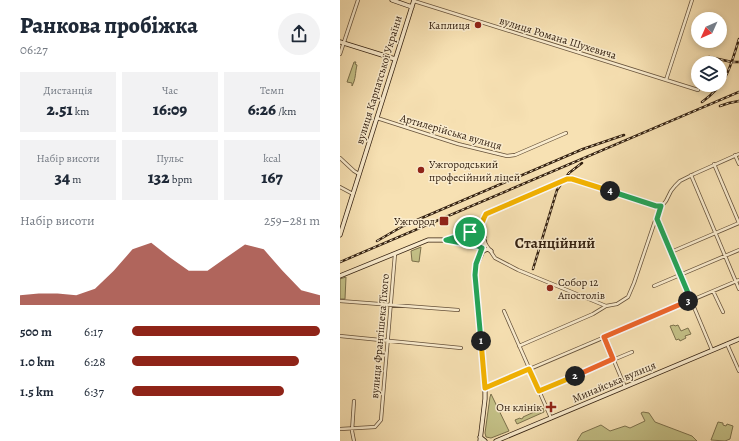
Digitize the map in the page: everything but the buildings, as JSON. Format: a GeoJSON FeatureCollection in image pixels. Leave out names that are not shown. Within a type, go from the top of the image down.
{"type":"FeatureCollection","features":[{"type":"Feature","properties":{"kind":"main road"},"geometry":{"type":"LineString","coordinates":[[392,0],[412,7]]}},
{"type":"Feature","properties":{"kind":"main road","name":"вулиця Карпатської України"},"geometry":{"type":"LineString","coordinates":[[340,235],[414,0]]}},
{"type":"Feature","properties":{"kind":"main road"},"geometry":{"type":"LineString","coordinates":[[342,43],[395,59]]}},
{"type":"Feature","properties":{"kind":"main road"},"geometry":{"type":"LineString","coordinates":[[446,240],[473,230],[479,230],[483,234],[484,241],[482,252],[476,264],[475,275],[485,388],[480,439],[485,441]]}},
{"type":"Feature","properties":{"kind":"main road"},"geometry":{"type":"LineString","coordinates":[[470,232],[468,238],[472,245]]}},
{"type":"Feature","properties":{"kind":"main road"},"geometry":{"type":"LineString","coordinates":[[340,276],[428,240],[446,240],[478,246],[482,248],[482,252]]}},
{"type":"Feature","properties":{"kind":"main road"},"geometry":{"type":"LineString","coordinates":[[478,246],[484,241]]}},
{"type":"Feature","properties":{"kind":"main road"},"geometry":{"type":"LineString","coordinates":[[482,252],[491,250]]}},
{"type":"Feature","properties":{"kind":"main road","name":"Минайська вулиця"},"geometry":{"type":"LineString","coordinates":[[496,441],[739,339]]}},
{"type":"Feature","properties":{"kind":"street"},"geometry":{"type":"LineString","coordinates":[[340,54],[342,43],[358,0]]}},
{"type":"Feature","properties":{"kind":"street","name":"вулиця Романа Шухевича"},"geometry":{"type":"LineString","coordinates":[[414,0],[691,88]]}},
{"type":"Feature","properties":{"kind":"street"},"geometry":{"type":"LineString","coordinates":[[666,80],[692,0]]}},
{"type":"Feature","properties":{"kind":"street","name":"Артилерійська вулиця"},"geometry":{"type":"LineString","coordinates":[[377,118],[458,144],[507,156],[515,155],[566,134]]}},
{"type":"Feature","properties":{"kind":"street"},"geometry":{"type":"LineString","coordinates":[[519,346],[593,314],[606,306],[617,304],[628,297],[661,206],[666,201],[675,186],[680,181],[691,175],[739,154]]}},
{"type":"Feature","properties":{"kind":"street"},"geometry":{"type":"LineString","coordinates":[[735,155],[739,164]]}},
{"type":"Feature","properties":{"kind":"street"},"geometry":{"type":"LineString","coordinates":[[340,158],[359,174]]}},
{"type":"Feature","properties":{"kind":"street"},"geometry":{"type":"LineString","coordinates":[[671,252],[739,222],[714,164]]}},
{"type":"Feature","properties":{"kind":"street"},"geometry":{"type":"LineString","coordinates":[[691,175],[725,256],[737,280],[739,289]]}},
{"type":"Feature","properties":{"kind":"street"},"geometry":{"type":"LineString","coordinates":[[479,230],[486,214],[570,179],[656,206],[661,206]]}},
{"type":"Feature","properties":{"kind":"street"},"geometry":{"type":"LineString","coordinates":[[340,187],[353,194]]}},
{"type":"Feature","properties":{"kind":"street"},"geometry":{"type":"LineString","coordinates":[[657,219],[712,350]]}},
{"type":"Feature","properties":{"kind":"street"},"geometry":{"type":"LineString","coordinates":[[484,241],[495,258],[518,270],[606,306]]}},
{"type":"Feature","properties":{"kind":"street"},"geometry":{"type":"LineString","coordinates":[[654,286],[739,250]]}},
{"type":"Feature","properties":{"kind":"street","name":"вулиця Франтішека Тіхого"},"geometry":{"type":"LineString","coordinates":[[352,429],[375,427],[380,420],[396,253]]}},
{"type":"Feature","properties":{"kind":"street"},"geometry":{"type":"LineString","coordinates":[[485,388],[737,280]]}},
{"type":"Feature","properties":{"kind":"street"},"geometry":{"type":"LineString","coordinates":[[713,290],[723,312]]}},
{"type":"Feature","properties":{"kind":"street"},"geometry":{"type":"LineString","coordinates":[[340,301],[458,310]]}},
{"type":"Feature","properties":{"kind":"street"},"geometry":{"type":"LineString","coordinates":[[504,311],[551,418]]}},
{"type":"Feature","properties":{"kind":"street"},"geometry":{"type":"LineString","coordinates":[[340,336],[461,348]]}},
{"type":"Feature","properties":{"kind":"street"},"geometry":{"type":"LineString","coordinates":[[604,337],[625,387]]}},
{"type":"Feature","properties":{"kind":"street"},"geometry":{"type":"LineString","coordinates":[[727,344],[739,371]]}},
{"type":"Feature","properties":{"kind":"street"},"geometry":{"type":"LineString","coordinates":[[539,391],[632,352]]}},
{"type":"Feature","properties":{"kind":"street"},"geometry":{"type":"LineString","coordinates":[[354,401],[352,429],[354,441]]}},
{"type":"Feature","properties":{"kind":"street"},"geometry":{"type":"LineString","coordinates":[[340,429],[352,429]]}},
{"type":"Feature","properties":{"kind":"shaded area"},"geometry":{"type":"Polygon","coordinates":[[[354,62],[356,62],[355,64],[357,65],[352,86],[352,83],[347,82],[354,62]]]}},
{"type":"Feature","properties":{"kind":"shaded area"},"geometry":{"type":"Polygon","coordinates":[[[474,232],[478,232],[482,238],[478,244],[474,244],[470,240],[470,236],[474,232]]]}},
{"type":"Feature","properties":{"kind":"shaded area"},"geometry":{"type":"Polygon","coordinates":[[[421,247],[419,262],[412,261],[411,251],[421,247]]]}},
{"type":"Feature","properties":{"kind":"shaded area"},"geometry":{"type":"Polygon","coordinates":[[[346,277],[345,299],[340,299],[340,279],[346,277]]]}},
{"type":"Feature","properties":{"kind":"shaded area"},"geometry":{"type":"Polygon","coordinates":[[[678,325],[681,331],[688,328],[691,334],[685,336],[686,338],[680,341],[679,339],[676,340],[670,326],[678,325]]]}},
{"type":"Feature","properties":{"kind":"shaded area"},"geometry":{"type":"Polygon","coordinates":[[[491,394],[509,431],[491,438],[486,437],[485,433],[491,394]]]}},
{"type":"Feature","properties":{"kind":"shaded area"},"geometry":{"type":"Polygon","coordinates":[[[543,408],[544,412],[517,424],[515,420],[521,419],[543,408]]]}},
{"type":"Feature","properties":{"kind":"shaded area"},"geometry":{"type":"Polygon","coordinates":[[[641,413],[649,413],[655,422],[692,436],[697,441],[577,441],[582,433],[601,425],[610,431],[625,426],[630,428],[645,421],[641,413]]]}},
{"type":"Feature","properties":{"kind":"shaded area"},"geometry":{"type":"Polygon","coordinates":[[[718,422],[723,423],[723,425],[726,426],[727,424],[733,426],[730,439],[725,441],[711,440],[718,422]]]}},
{"type":"Feature","properties":{"kind":"railway"},"geometry":{"type":"LineString","coordinates":[[702,102],[711,95],[723,81],[727,74],[739,39]]}},
{"type":"Feature","properties":{"kind":"railway"},"geometry":{"type":"LineString","coordinates":[[727,61],[739,62]]}},
{"type":"Feature","properties":{"kind":"railway"},"geometry":{"type":"LineString","coordinates":[[340,262],[739,92]]}},
{"type":"Feature","properties":{"kind":"railway"},"geometry":{"type":"LineString","coordinates":[[720,106],[739,101]]}},
{"type":"Feature","properties":{"kind":"railway"},"geometry":{"type":"LineString","coordinates":[[377,241],[403,226],[583,149],[624,135]]}},
{"type":"Feature","properties":{"kind":"railway"},"geometry":{"type":"LineString","coordinates":[[533,269],[557,190],[569,173],[582,163]]}},
{"type":"Feature","properties":{"kind":"place","name":"Каплиця"},"geometry":{"type":"Point","coordinates":[478,25]}},
{"type":"Feature","properties":{"kind":"place","name":"Ужгородський професійний ліцей"},"geometry":{"type":"Point","coordinates":[421,170]}},
{"type":"Feature","properties":{"kind":"place","name":"Ужгород"},"geometry":{"type":"Point","coordinates":[444,221]}},
{"type":"Feature","properties":{"kind":"place","name":"Собор 12 Апостолів"},"geometry":{"type":"Point","coordinates":[550,288]}},
{"type":"Feature","properties":{"kind":"place","name":"Он клінік"},"geometry":{"type":"Point","coordinates":[551,407]}},
{"type":"Feature","properties":{"kind":"district","name":"Станційний"},"geometry":{"type":"Point","coordinates":[555,243]}},
{"type":"Feature","properties":{"kind":"route"},"geometry":{"type":"LineString","coordinates":[[567,179],[572,179],[656,206],[661,206],[657,219],[691,300],[604,337],[613,359],[539,391],[529,369],[485,388],[475,275],[475,267],[482,249],[478,246],[446,240],[470,232],[473,230],[479,230],[486,214],[567,179]]}}]}
